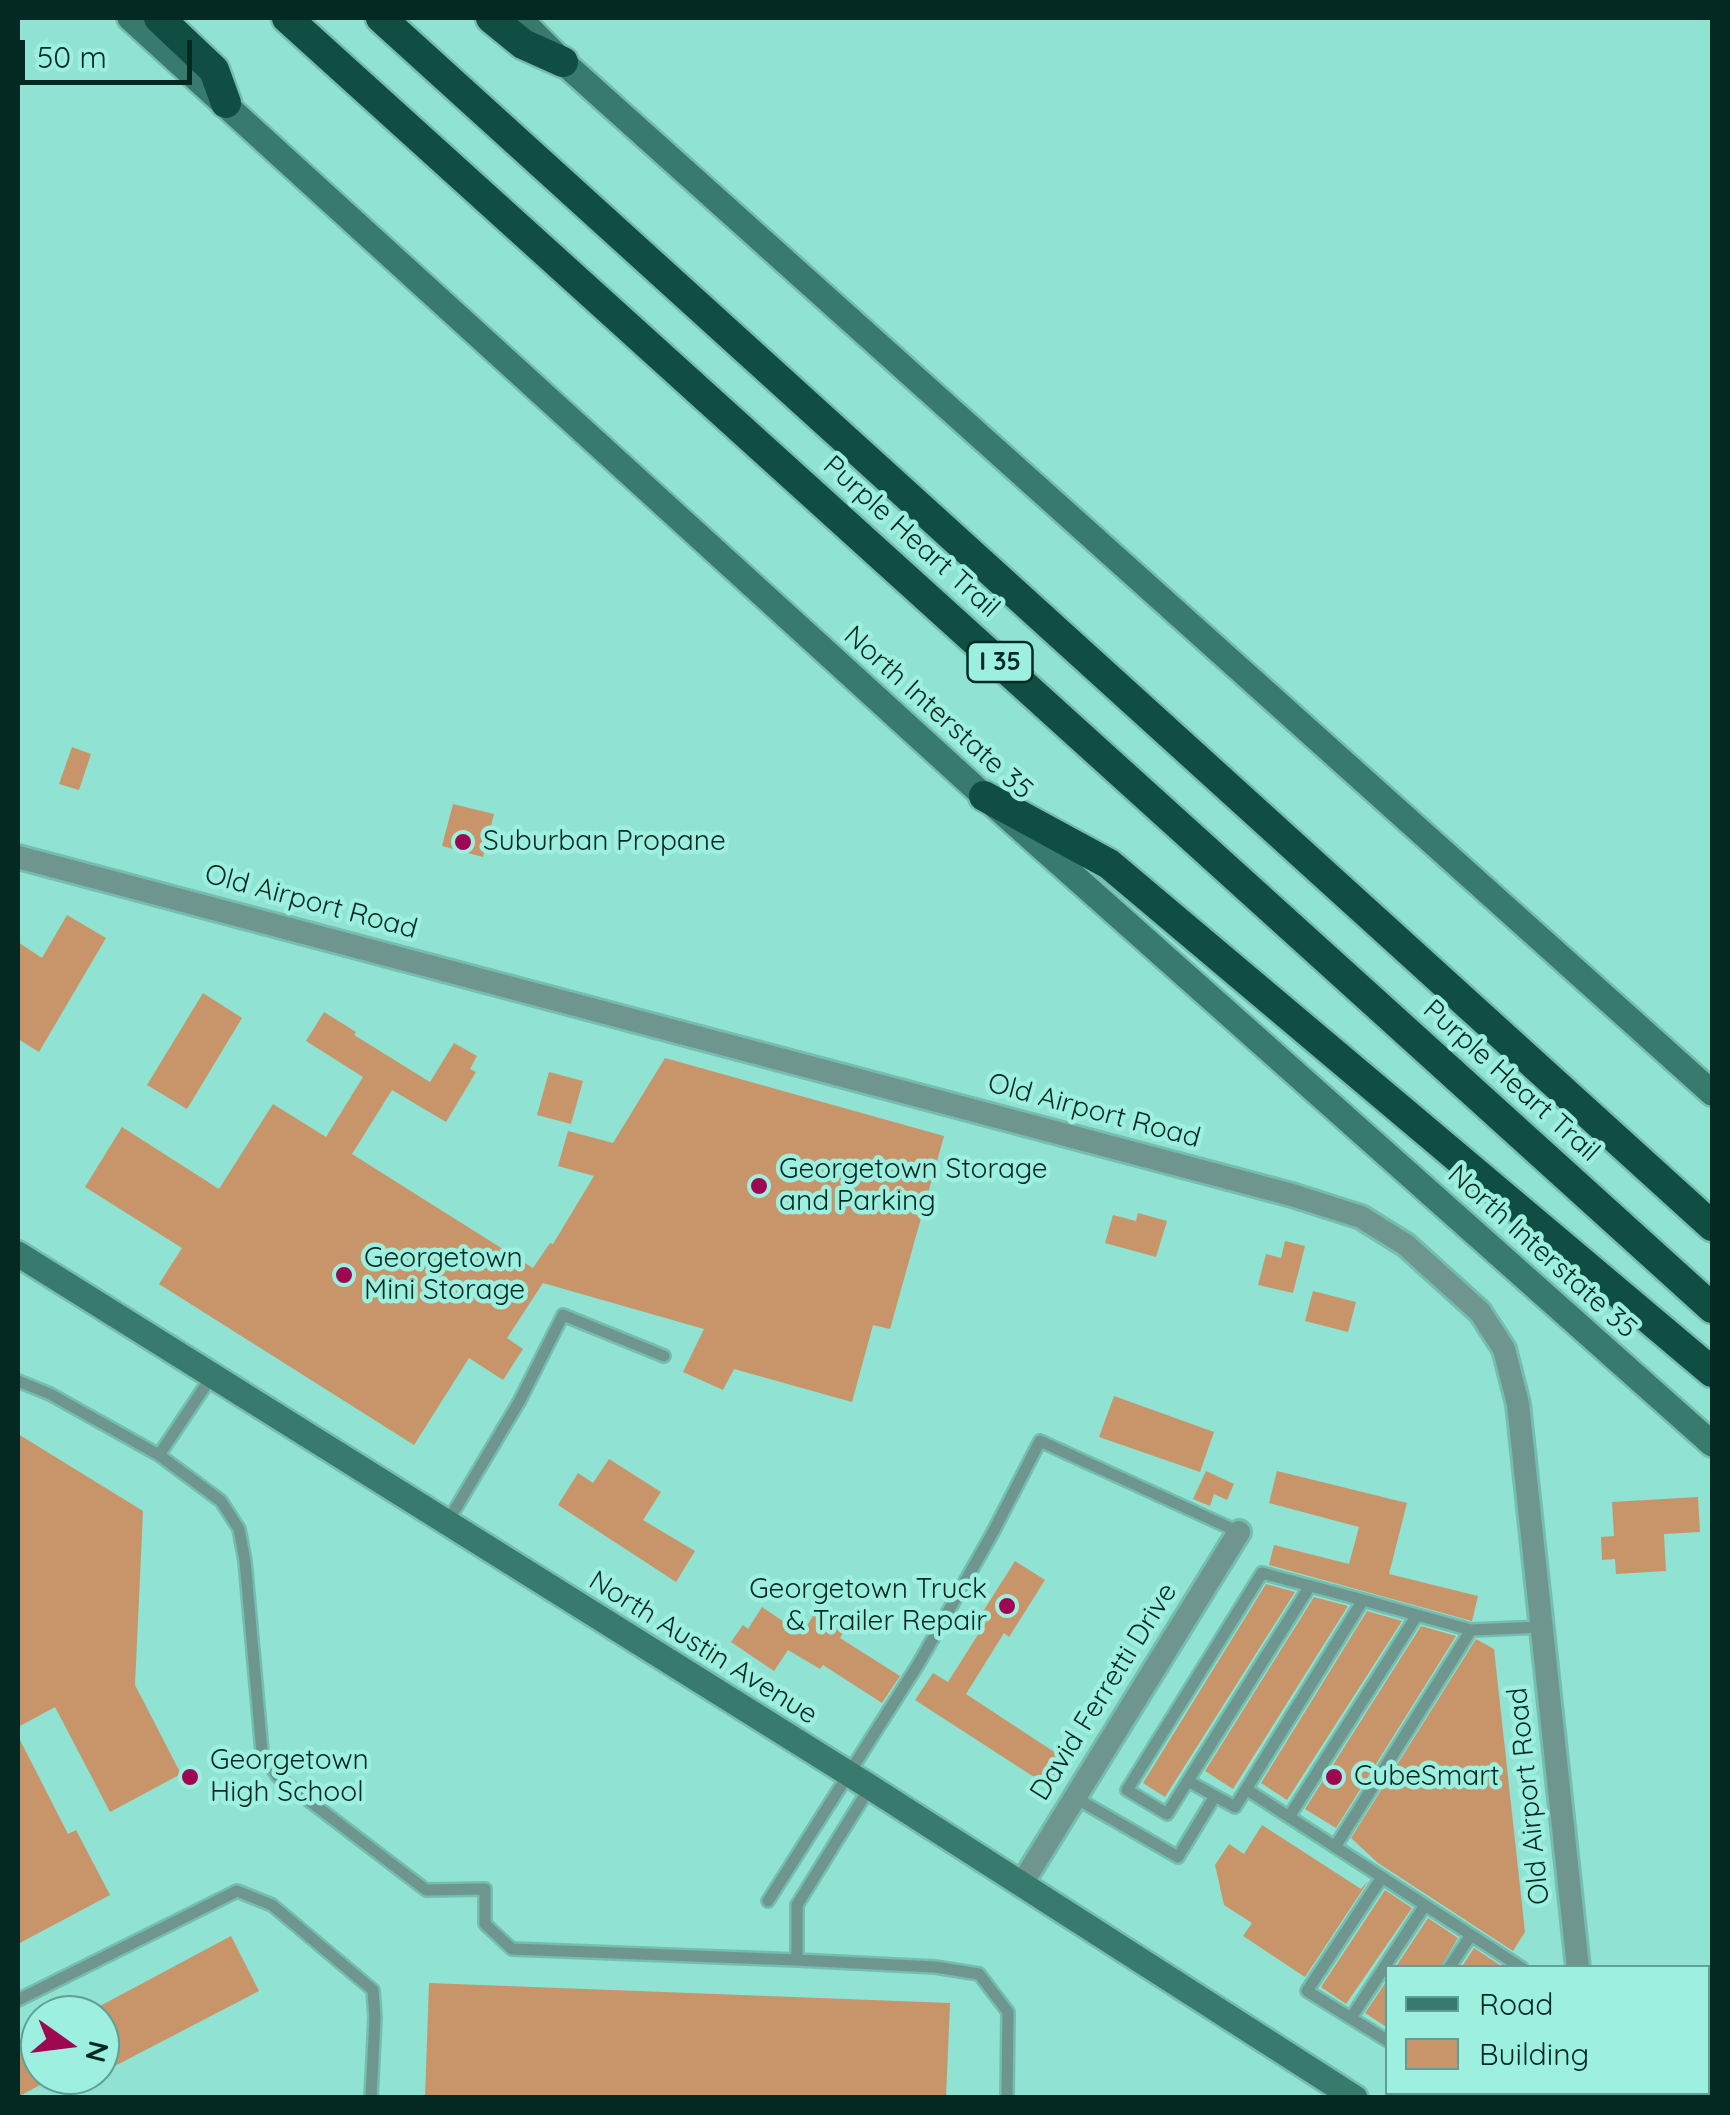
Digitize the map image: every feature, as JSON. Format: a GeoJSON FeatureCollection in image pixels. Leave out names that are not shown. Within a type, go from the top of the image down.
{"type":"FeatureCollection","features":[{"type":"Feature","properties":{"kind":"highway"},"geometry":{"type":"LineString","coordinates":[[159,18],[214,70],[226,104]]}},
{"type":"Feature","properties":{"kind":"highway","name":"Purple Heart Trail"},"geometry":{"type":"LineString","coordinates":[[287,18],[1712,1308]]}},
{"type":"Feature","properties":{"kind":"highway","name":"Purple Heart Trail"},"geometry":{"type":"LineString","coordinates":[[381,18],[1712,1226]]}},
{"type":"Feature","properties":{"kind":"highway"},"geometry":{"type":"LineString","coordinates":[[491,18],[523,44],[563,62]]}},
{"type":"Feature","properties":{"kind":"highway"},"geometry":{"type":"LineString","coordinates":[[984,796],[1110,864],[1712,1372]]}},
{"type":"Feature","properties":{"kind":"main road","name":"North Interstate 35"},"geometry":{"type":"LineString","coordinates":[[130,18],[984,796],[1712,1444]]}},
{"type":"Feature","properties":{"kind":"main road"},"geometry":{"type":"LineString","coordinates":[[519,18],[563,62],[1712,1093]]}},
{"type":"Feature","properties":{"kind":"main road","name":"North Austin Avenue"},"geometry":{"type":"LineString","coordinates":[[18,1254],[859,1781],[1355,2098]]}},
{"type":"Feature","properties":{"kind":"street","name":"Old Airport Road"},"geometry":{"type":"LineString","coordinates":[[18,857],[1292,1194],[1361,1217],[1406,1245],[1480,1312],[1504,1350],[1518,1404],[1574,1965]]}},
{"type":"Feature","properties":{"kind":"street","name":"David Ferretti Drive"},"geometry":{"type":"LineString","coordinates":[[1022,1885],[1238,1532]]}},
{"type":"Feature","properties":{"kind":"lane"},"geometry":{"type":"LineString","coordinates":[[448,1523],[563,1315],[664,1356]]}},
{"type":"Feature","properties":{"kind":"lane"},"geometry":{"type":"LineString","coordinates":[[159,1456],[212,1376]]}},
{"type":"Feature","properties":{"kind":"lane"},"geometry":{"type":"LineString","coordinates":[[18,1381],[64,1402],[159,1456],[221,1502],[239,1529],[245,1561],[262,1752],[278,1777],[426,1890],[485,1889],[485,1924],[512,1949],[935,1967],[979,1974],[1008,2012],[1008,2098]]}},
{"type":"Feature","properties":{"kind":"lane"},"geometry":{"type":"LineString","coordinates":[[797,1960],[797,1906],[919,1663],[1040,1441],[1238,1532]]}},
{"type":"Feature","properties":{"kind":"lane"},"geometry":{"type":"LineString","coordinates":[[1310,1586],[1168,1814],[1127,1790],[1262,1573],[1363,1600],[1471,1630],[1542,1627]]}},
{"type":"Feature","properties":{"kind":"lane"},"geometry":{"type":"LineString","coordinates":[[1188,1781],[1235,1807],[1363,1600]]}},
{"type":"Feature","properties":{"kind":"lane"},"geometry":{"type":"LineString","coordinates":[[1288,1817],[1417,1615]]}},
{"type":"Feature","properties":{"kind":"lane"},"geometry":{"type":"LineString","coordinates":[[1335,1847],[1471,1630]]}},
{"type":"Feature","properties":{"kind":"lane"},"geometry":{"type":"LineString","coordinates":[[768,1901],[859,1781]]}},
{"type":"Feature","properties":{"kind":"lane"},"geometry":{"type":"LineString","coordinates":[[1246,1790],[1515,1965]]}},
{"type":"Feature","properties":{"kind":"lane"},"geometry":{"type":"LineString","coordinates":[[1074,1797],[1178,1857],[1215,1796]]}},
{"type":"Feature","properties":{"kind":"lane"},"geometry":{"type":"LineString","coordinates":[[1382,1877],[1307,1991],[1385,2038]]}},
{"type":"Feature","properties":{"kind":"lane"},"geometry":{"type":"LineString","coordinates":[[18,2000],[237,1891],[272,1905],[373,1990],[371,2098]]}},
{"type":"Feature","properties":{"kind":"lane"},"geometry":{"type":"LineString","coordinates":[[1386,1965],[1425,1905]]}},
{"type":"Feature","properties":{"kind":"lane"},"geometry":{"type":"LineString","coordinates":[[1451,1965],[1471,1935]]}},
{"type":"Feature","properties":{"kind":"lane"},"geometry":{"type":"LineString","coordinates":[[1352,2018],[1385,1967]]}},
{"type":"Feature","properties":{"kind":"building"},"geometry":{"type":"Polygon","coordinates":[[[72,747],[91,754],[79,790],[59,784],[72,747]]]}},
{"type":"Feature","properties":{"kind":"building"},"geometry":{"type":"Polygon","coordinates":[[[453,804],[494,814],[483,857],[442,846],[453,804]]]}},
{"type":"Feature","properties":{"kind":"building"},"geometry":{"type":"Polygon","coordinates":[[[67,915],[106,938],[39,1052],[18,1039],[18,942],[42,958],[67,915]]]}},
{"type":"Feature","properties":{"kind":"building"},"geometry":{"type":"Polygon","coordinates":[[[203,993],[242,1018],[187,1109],[147,1085],[203,993]]]}},
{"type":"Feature","properties":{"kind":"building"},"geometry":{"type":"Polygon","coordinates":[[[324,1012],[430,1082],[454,1043],[477,1056],[470,1069],[476,1072],[446,1122],[392,1090],[352,1154],[533,1268],[553,1244],[594,1176],[558,1166],[568,1131],[613,1143],[665,1058],[944,1136],[890,1329],[873,1325],[852,1402],[734,1369],[723,1390],[683,1372],[704,1329],[543,1283],[507,1338],[523,1349],[503,1380],[469,1358],[414,1445],[159,1284],[182,1248],[85,1187],[122,1127],[219,1189],[273,1104],[326,1137],[363,1077],[306,1041],[324,1012]]]}},
{"type":"Feature","properties":{"kind":"building"},"geometry":{"type":"Polygon","coordinates":[[[549,1072],[583,1081],[571,1124],[537,1115],[549,1072]]]}},
{"type":"Feature","properties":{"kind":"building"},"geometry":{"type":"Polygon","coordinates":[[[1138,1213],[1167,1221],[1156,1257],[1105,1243],[1113,1215],[1136,1221],[1138,1213]]]}},
{"type":"Feature","properties":{"kind":"building"},"geometry":{"type":"Polygon","coordinates":[[[1285,1241],[1305,1246],[1293,1293],[1258,1285],[1266,1254],[1281,1258],[1285,1241]]]}},
{"type":"Feature","properties":{"kind":"building"},"geometry":{"type":"Polygon","coordinates":[[[1313,1291],[1356,1302],[1348,1332],[1305,1321],[1313,1291]]]}},
{"type":"Feature","properties":{"kind":"building"},"geometry":{"type":"Polygon","coordinates":[[[1114,1396],[1214,1432],[1200,1472],[1099,1437],[1114,1396]]]}},
{"type":"Feature","properties":{"kind":"building","name":"Georgetown High School"},"geometry":{"type":"Polygon","coordinates":[[[18,1434],[143,1511],[135,1685],[181,1774],[110,1812],[55,1707],[18,1727],[18,1434]]]}},
{"type":"Feature","properties":{"kind":"building"},"geometry":{"type":"Polygon","coordinates":[[[609,1459],[661,1492],[643,1520],[695,1551],[676,1582],[558,1505],[578,1473],[593,1483],[609,1459]]]}},
{"type":"Feature","properties":{"kind":"building"},"geometry":{"type":"Polygon","coordinates":[[[1206,1471],[1234,1484],[1227,1500],[1214,1494],[1210,1506],[1193,1499],[1206,1471]]]}},
{"type":"Feature","properties":{"kind":"building"},"geometry":{"type":"Polygon","coordinates":[[[1277,1471],[1407,1503],[1389,1574],[1478,1596],[1472,1621],[1269,1565],[1274,1545],[1349,1564],[1359,1527],[1269,1503],[1277,1471]]]}},
{"type":"Feature","properties":{"kind":"building"},"geometry":{"type":"Polygon","coordinates":[[[1698,1497],[1700,1532],[1664,1534],[1666,1571],[1616,1574],[1615,1559],[1602,1560],[1601,1537],[1614,1536],[1612,1502],[1698,1497]]]}},
{"type":"Feature","properties":{"kind":"building"},"geometry":{"type":"Polygon","coordinates":[[[1015,1561],[1045,1580],[1009,1637],[1004,1633],[966,1694],[1068,1761],[1051,1788],[915,1700],[933,1673],[948,1682],[986,1622],[979,1618],[1015,1561]]]}},
{"type":"Feature","properties":{"kind":"building"},"geometry":{"type":"Polygon","coordinates":[[[1266,1584],[1295,1592],[1165,1797],[1143,1783],[1266,1584]]]}},
{"type":"Feature","properties":{"kind":"building"},"geometry":{"type":"Polygon","coordinates":[[[1314,1597],[1348,1606],[1233,1789],[1205,1771],[1314,1597]]]}},
{"type":"Feature","properties":{"kind":"building"},"geometry":{"type":"Polygon","coordinates":[[[762,1607],[802,1634],[818,1608],[847,1626],[840,1638],[900,1676],[882,1703],[823,1665],[820,1669],[788,1650],[774,1671],[731,1642],[743,1625],[748,1629],[762,1607]]]}},
{"type":"Feature","properties":{"kind":"building"},"geometry":{"type":"Polygon","coordinates":[[[1367,1611],[1402,1621],[1287,1800],[1261,1783],[1367,1611]]]}},
{"type":"Feature","properties":{"kind":"building"},"geometry":{"type":"Polygon","coordinates":[[[1421,1626],[1456,1636],[1336,1828],[1305,1809],[1421,1626]]]}},
{"type":"Feature","properties":{"kind":"building"},"geometry":{"type":"Polygon","coordinates":[[[1476,1639],[1494,1649],[1525,1932],[1513,1951],[1378,1863],[1351,1838],[1476,1639]]]}},
{"type":"Feature","properties":{"kind":"building"},"geometry":{"type":"Polygon","coordinates":[[[18,1736],[68,1834],[76,1830],[110,1895],[18,1944],[18,1736]]]}},
{"type":"Feature","properties":{"kind":"building"},"geometry":{"type":"Polygon","coordinates":[[[1262,1825],[1361,1889],[1369,1880],[1305,1977],[1243,1936],[1252,1923],[1224,1905],[1215,1865],[1229,1844],[1244,1854],[1262,1825]]]}},
{"type":"Feature","properties":{"kind":"building"},"geometry":{"type":"Polygon","coordinates":[[[1385,1890],[1412,1908],[1346,2004],[1321,1987],[1385,1890]]]}},
{"type":"Feature","properties":{"kind":"building"},"geometry":{"type":"Polygon","coordinates":[[[1428,1918],[1458,1938],[1442,1965],[1397,1965],[1428,1918]]]}},
{"type":"Feature","properties":{"kind":"building"},"geometry":{"type":"Polygon","coordinates":[[[231,1936],[259,1991],[120,2063],[120,1995],[231,1936]]]}},
{"type":"Feature","properties":{"kind":"building"},"geometry":{"type":"Polygon","coordinates":[[[1474,1948],[1500,1965],[1463,1965],[1474,1948]]]}},
{"type":"Feature","properties":{"kind":"building"},"geometry":{"type":"Polygon","coordinates":[[[429,1983],[950,2003],[946,2098],[425,2098],[429,1983]]]}},
{"type":"Feature","properties":{"kind":"building"},"geometry":{"type":"Polygon","coordinates":[[[1385,1983],[1385,2026],[1365,2013],[1385,1983]]]}},
{"type":"Feature","properties":{"kind":"building"},"geometry":{"type":"Polygon","coordinates":[[[18,2041],[22,2095],[18,2097],[18,2041]]]}},
{"type":"Feature","properties":{"kind":"place","name":"Suburban Propane"},"geometry":{"type":"Point","coordinates":[463,842]}},
{"type":"Feature","properties":{"kind":"place","name":"Georgetown Storage and Parking"},"geometry":{"type":"Point","coordinates":[759,1186]}},
{"type":"Feature","properties":{"kind":"place","name":"Georgetown Mini Storage"},"geometry":{"type":"Point","coordinates":[344,1275]}},
{"type":"Feature","properties":{"kind":"place","name":"Georgetown Truck & Trailer Repair"},"geometry":{"type":"Point","coordinates":[1007,1606]}},
{"type":"Feature","properties":{"kind":"place","name":"Georgetown High School"},"geometry":{"type":"Point","coordinates":[190,1777]}},
{"type":"Feature","properties":{"kind":"place","name":"CubeSmart"},"geometry":{"type":"Point","coordinates":[1334,1777]}}]}
